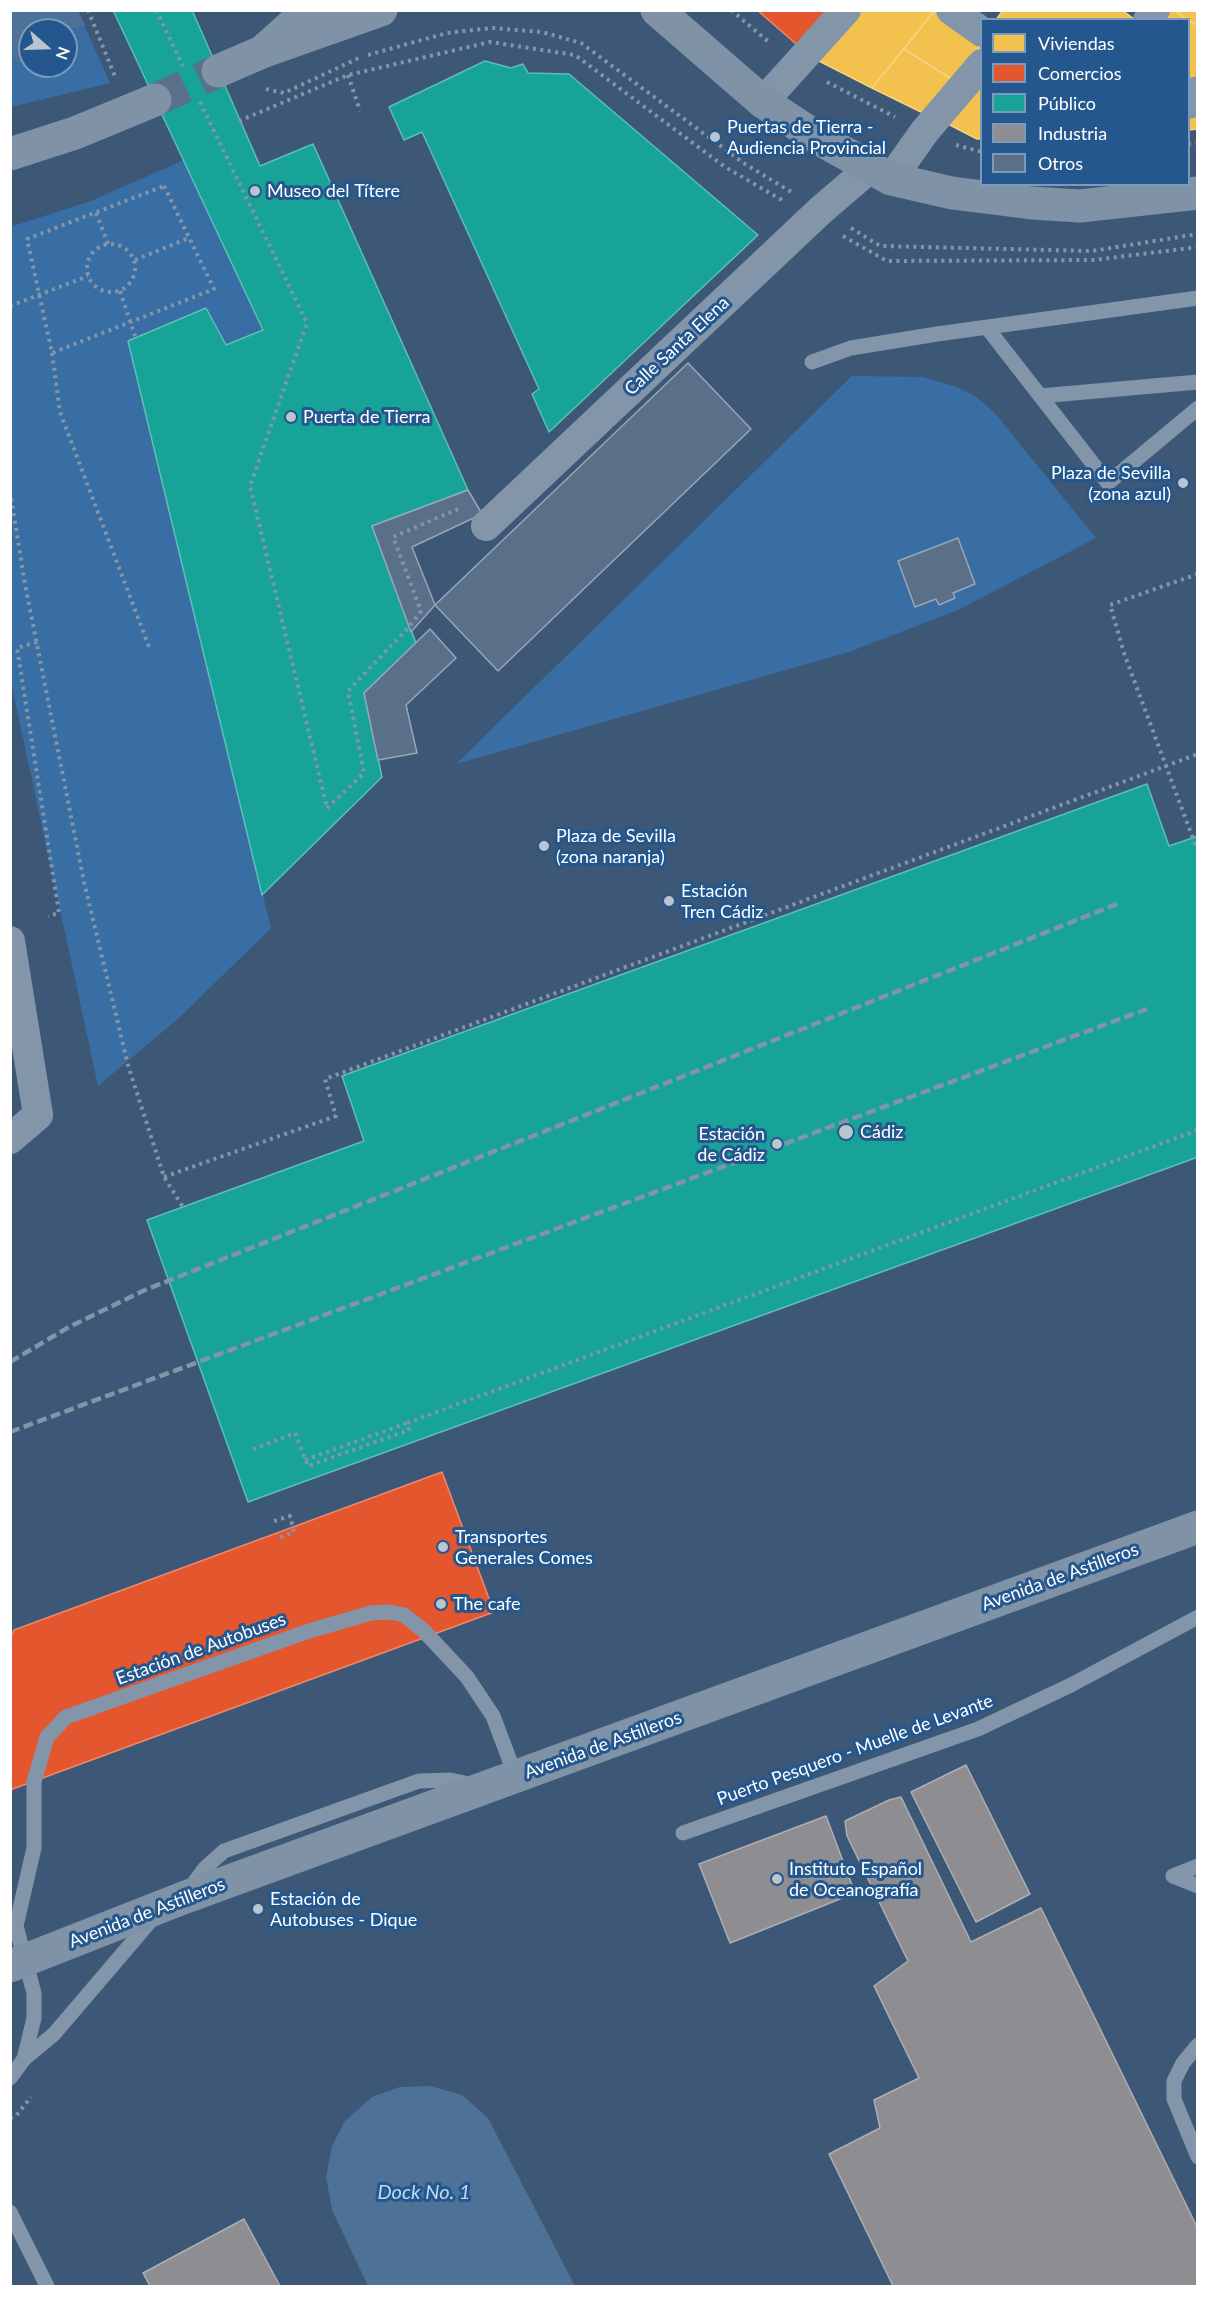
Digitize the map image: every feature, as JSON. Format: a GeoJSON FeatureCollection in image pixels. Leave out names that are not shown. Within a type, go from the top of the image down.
{"type":"FeatureCollection","features":[{"type":"Feature","properties":{"kind":"main road"},"geometry":{"type":"LineString","coordinates":[[203,73],[381,10]]}},
{"type":"Feature","properties":{"kind":"main road"},"geometry":{"type":"LineString","coordinates":[[657,10],[763,102],[880,174],[952,193],[1068,205],[1132,202],[1197,193]]}},
{"type":"Feature","properties":{"kind":"main road"},"geometry":{"type":"LineString","coordinates":[[262,52],[304,14]]}},
{"type":"Feature","properties":{"kind":"main road"},"geometry":{"type":"LineString","coordinates":[[12,153],[142,106]]}},
{"type":"Feature","properties":{"kind":"main road","name":"Avenida de Astilleros"},"geometry":{"type":"LineString","coordinates":[[18,1964],[173,1902],[1197,1527]]}},
{"type":"Feature","properties":{"kind":"street"},"geometry":{"type":"LineString","coordinates":[[763,102],[846,10]]}},
{"type":"Feature","properties":{"kind":"street"},"geometry":{"type":"LineString","coordinates":[[951,10],[980,31]]}},
{"type":"Feature","properties":{"kind":"street","name":"Calle Santa Elena"},"geometry":{"type":"LineString","coordinates":[[475,516],[817,214],[880,174],[925,131],[980,65]]}},
{"type":"Feature","properties":{"kind":"street"},"geometry":{"type":"LineString","coordinates":[[10,941],[38,1115],[10,1139]]}},
{"type":"Feature","properties":{"kind":"lane"},"geometry":{"type":"LineString","coordinates":[[812,362],[851,348],[1197,298]]}},
{"type":"Feature","properties":{"kind":"lane"},"geometry":{"type":"LineString","coordinates":[[988,328],[1108,483],[1197,408]]}},
{"type":"Feature","properties":{"kind":"lane"},"geometry":{"type":"LineString","coordinates":[[1040,396],[1197,382]]}},
{"type":"Feature","properties":{"kind":"lane","name":"Estación de Autobuses"},"geometry":{"type":"LineString","coordinates":[[24,2059],[34,2019],[34,1993],[18,1964],[16,1926],[34,1848],[34,1782],[47,1737],[66,1717],[309,1631],[371,1613],[390,1612],[404,1615],[423,1630],[467,1677],[493,1716],[501,1783]]}},
{"type":"Feature","properties":{"kind":"lane","name":"Puerto Pesquero - Muelle de Levante"},"geometry":{"type":"LineString","coordinates":[[683,1833],[978,1729],[1071,1685],[1197,1617]]}},
{"type":"Feature","properties":{"kind":"lane"},"geometry":{"type":"LineString","coordinates":[[1197,1866],[1173,1876],[1197,1886]]}},
{"type":"Feature","properties":{"kind":"lane"},"geometry":{"type":"LineString","coordinates":[[10,2078],[24,2059],[54,2034],[173,1902]]}},
{"type":"Feature","properties":{"kind":"lane"},"geometry":{"type":"LineString","coordinates":[[1197,2045],[1174,2081],[1174,2099],[1197,2157]]}},
{"type":"Feature","properties":{"kind":"lane"},"geometry":{"type":"LineString","coordinates":[[10,2212],[47,2286]]}},
{"type":"Feature","properties":{"kind":"path"},"geometry":{"type":"LineString","coordinates":[[88,10],[142,106]]}},
{"type":"Feature","properties":{"kind":"path"},"geometry":{"type":"LineString","coordinates":[[156,10],[203,73]]}},
{"type":"Feature","properties":{"kind":"path"},"geometry":{"type":"LineString","coordinates":[[731,10],[797,64],[938,139],[980,152]]}},
{"type":"Feature","properties":{"kind":"path"},"geometry":{"type":"LineString","coordinates":[[264,89],[284,93],[363,56],[447,33],[492,28],[542,32],[581,43],[745,164],[887,261],[1094,260],[1197,247]]}},
{"type":"Feature","properties":{"kind":"path"},"geometry":{"type":"LineString","coordinates":[[239,121],[348,75],[490,42],[575,54],[725,167],[880,246],[1092,251],[1197,234]]}},
{"type":"Feature","properties":{"kind":"path"},"geometry":{"type":"LineString","coordinates":[[348,75],[360,111]]}},
{"type":"Feature","properties":{"kind":"path"},"geometry":{"type":"LineString","coordinates":[[198,97],[307,323],[250,486],[327,808],[364,773],[348,691],[409,627],[421,611],[393,537],[475,516]]}},
{"type":"Feature","properties":{"kind":"path"},"geometry":{"type":"LineString","coordinates":[[52,353],[214,289],[164,186],[27,239],[52,353],[60,412],[149,647]]}},
{"type":"Feature","properties":{"kind":"path"},"geometry":{"type":"LineString","coordinates":[[96,213],[108,244]]}},
{"type":"Feature","properties":{"kind":"path"},"geometry":{"type":"LineString","coordinates":[[135,260],[189,238]]}},
{"type":"Feature","properties":{"kind":"path"},"geometry":{"type":"LineString","coordinates":[[108,244],[124,247],[135,260],[135,275],[132,282],[120,291],[104,292],[92,283],[88,276],[88,260],[99,247],[108,244]]}},
{"type":"Feature","properties":{"kind":"path"},"geometry":{"type":"LineString","coordinates":[[10,306],[88,276]]}},
{"type":"Feature","properties":{"kind":"path"},"geometry":{"type":"LineString","coordinates":[[120,291],[135,336]]}},
{"type":"Feature","properties":{"kind":"path"},"geometry":{"type":"LineString","coordinates":[[10,491],[84,882],[128,1065],[164,1176],[183,1207]]}},
{"type":"Feature","properties":{"kind":"path"},"geometry":{"type":"LineString","coordinates":[[1197,574],[1110,605],[1197,852]]}},
{"type":"Feature","properties":{"kind":"path"},"geometry":{"type":"LineString","coordinates":[[37,642],[17,648],[59,913],[48,916]]}},
{"type":"Feature","properties":{"kind":"path"},"geometry":{"type":"LineString","coordinates":[[164,1176],[336,1116],[325,1079],[1197,754]]}},
{"type":"Feature","properties":{"kind":"path"},"geometry":{"type":"LineString","coordinates":[[253,1449],[295,1433],[308,1466],[409,1430],[407,1423],[1197,1130]]}},
{"type":"Feature","properties":{"kind":"path"},"geometry":{"type":"LineString","coordinates":[[274,1521],[290,1516],[294,1532],[279,1538]]}},
{"type":"Feature","properties":{"kind":"path"},"geometry":{"type":"LineString","coordinates":[[10,2118],[16,2115],[38,2088]]}},
{"type":"Feature","properties":{"kind":"shaded area"},"geometry":{"type":"Polygon","coordinates":[[[10,11],[78,11],[110,83],[11,107],[10,11]]]}},
{"type":"Feature","properties":{"kind":"shaded area"},"geometry":{"type":"Polygon","coordinates":[[[184,160],[263,330],[226,345],[206,308],[128,341],[271,928],[180,1017],[98,1086],[11,682],[10,227],[91,201],[184,160]]]}},
{"type":"Feature","properties":{"kind":"shaded area"},"geometry":{"type":"Polygon","coordinates":[[[852,376],[923,377],[957,387],[975,396],[994,412],[1096,538],[958,610],[849,652],[456,764],[852,376]]]}},
{"type":"Feature","properties":{"kind":"water"},"geometry":{"type":"Polygon","coordinates":[[[10,11],[78,11],[85,25],[78,27],[78,18],[18,18],[18,62],[11,54],[10,11]]]}},
{"type":"Feature","properties":{"kind":"water","name":"Dock No. 1"},"geometry":{"type":"Polygon","coordinates":[[[430,2086],[462,2095],[488,2118],[575,2286],[368,2286],[332,2210],[326,2177],[332,2146],[345,2121],[372,2097],[400,2087],[430,2086]]]}},
{"type":"Feature","properties":{"kind":"building: Viviendas"},"geometry":{"type":"Polygon","coordinates":[[[863,10],[934,11],[872,88],[819,61],[863,10]]]}},
{"type":"Feature","properties":{"kind":"building: Viviendas"},"geometry":{"type":"Polygon","coordinates":[[[1003,10],[1122,10],[1133,18],[997,18],[1003,10]]]}},
{"type":"Feature","properties":{"kind":"building: Viviendas"},"geometry":{"type":"Polygon","coordinates":[[[1165,10],[1174,10],[1184,18],[1160,18],[1165,10]]]}},
{"type":"Feature","properties":{"kind":"building: Viviendas"},"geometry":{"type":"Polygon","coordinates":[[[1174,10],[1198,10],[1198,26],[1190,21],[1190,18],[1185,18],[1174,10]]]}},
{"type":"Feature","properties":{"kind":"building: Viviendas"},"geometry":{"type":"Polygon","coordinates":[[[934,11],[980,44],[980,47],[953,80],[904,49],[934,11]]]}},
{"type":"Feature","properties":{"kind":"building: Viviendas"},"geometry":{"type":"Polygon","coordinates":[[[1190,21],[1198,26],[1198,78],[1190,88],[1190,21]]]}},
{"type":"Feature","properties":{"kind":"building: Viviendas"},"geometry":{"type":"Polygon","coordinates":[[[904,49],[953,80],[925,114],[872,88],[904,49]]]}},
{"type":"Feature","properties":{"kind":"building: Viviendas"},"geometry":{"type":"Polygon","coordinates":[[[980,83],[980,139],[946,123],[980,83]]]}},
{"type":"Feature","properties":{"kind":"building: Viviendas"},"geometry":{"type":"Polygon","coordinates":[[[1198,106],[1198,129],[1190,130],[1190,117],[1198,106]]]}},
{"type":"Feature","properties":{"kind":"building: Comercios"},"geometry":{"type":"Polygon","coordinates":[[[757,10],[838,10],[803,50],[757,10]]]}},
{"type":"Feature","properties":{"kind":"building: Comercios"},"geometry":{"type":"Polygon","coordinates":[[[442,1472],[494,1612],[10,1790],[10,1639],[14,1630],[442,1472]]]}},
{"type":"Feature","properties":{"kind":"building: Público","name":"Puerta de Tierra"},"geometry":{"type":"Polygon","coordinates":[[[113,10],[192,10],[260,166],[313,144],[468,490],[372,526],[416,643],[364,693],[382,777],[262,895],[128,341],[206,308],[226,345],[263,330],[113,10]]]}},
{"type":"Feature","properties":{"kind":"building: Público"},"geometry":{"type":"Polygon","coordinates":[[[485,61],[511,68],[523,64],[528,73],[569,74],[758,235],[549,432],[532,394],[539,389],[422,132],[404,140],[389,107],[485,61]]]}},
{"type":"Feature","properties":{"kind":"building: Público","name":"Estación de Cádiz"},"geometry":{"type":"Polygon","coordinates":[[[1147,784],[1169,846],[1198,836],[1198,1157],[248,1502],[147,1220],[364,1141],[342,1076],[1147,784]]]}},
{"type":"Feature","properties":{"kind":"building: Industria"},"geometry":{"type":"Polygon","coordinates":[[[966,1765],[1030,1894],[976,1922],[911,1792],[966,1765]]]}},
{"type":"Feature","properties":{"kind":"building: Industria"},"geometry":{"type":"Polygon","coordinates":[[[901,1797],[971,1942],[1041,1908],[1198,2229],[1198,2286],[893,2286],[829,2154],[880,2128],[874,2100],[919,2078],[874,1986],[908,1961],[847,1836],[845,1821],[889,1800],[901,1797]]]}},
{"type":"Feature","properties":{"kind":"building: Industria","name":"Instituto Español de Oceanografía"},"geometry":{"type":"Polygon","coordinates":[[[826,1816],[855,1893],[730,1943],[699,1864],[826,1816]]]}},
{"type":"Feature","properties":{"kind":"building: Industria"},"geometry":{"type":"Polygon","coordinates":[[[244,2219],[280,2286],[150,2286],[143,2273],[244,2219]]]}},
{"type":"Feature","properties":{"kind":"building: Otros"},"geometry":{"type":"Polygon","coordinates":[[[688,363],[751,429],[498,671],[435,605],[688,363]]]}},
{"type":"Feature","properties":{"kind":"building: Otros"},"geometry":{"type":"Polygon","coordinates":[[[468,490],[482,514],[412,547],[435,605],[411,632],[372,526],[468,490]]]}},
{"type":"Feature","properties":{"kind":"building: Otros"},"geometry":{"type":"Polygon","coordinates":[[[958,538],[975,584],[953,593],[955,598],[939,605],[936,599],[915,607],[898,561],[958,538]]]}},
{"type":"Feature","properties":{"kind":"building: Otros"},"geometry":{"type":"Polygon","coordinates":[[[430,629],[456,658],[406,705],[417,753],[378,760],[364,693],[430,629]]]}},
{"type":"Feature","properties":{"kind":"tunnel"},"geometry":{"type":"LineString","coordinates":[[155,100],[218,71]]}},
{"type":"Feature","properties":{"kind":"railway"},"geometry":{"type":"LineString","coordinates":[[10,1362],[69,1327],[145,1290],[1117,904]]}},
{"type":"Feature","properties":{"kind":"railway"},"geometry":{"type":"LineString","coordinates":[[10,1432],[1147,1009]]}},
{"type":"Feature","properties":{"kind":"place","name":"Puertas de Tierra - Audiencia Provincial"},"geometry":{"type":"Point","coordinates":[715,137]}},
{"type":"Feature","properties":{"kind":"place","name":"Museo del Títere"},"geometry":{"type":"Point","coordinates":[255,191]}},
{"type":"Feature","properties":{"kind":"place","name":"Puerta de Tierra"},"geometry":{"type":"Point","coordinates":[291,417]}},
{"type":"Feature","properties":{"kind":"place","name":"Plaza de Sevilla (zona azul)"},"geometry":{"type":"Point","coordinates":[1183,483]}},
{"type":"Feature","properties":{"kind":"place","name":"Plaza de Sevilla (zona naranja)"},"geometry":{"type":"Point","coordinates":[544,846]}},
{"type":"Feature","properties":{"kind":"place","name":"Estación Tren Cádiz"},"geometry":{"type":"Point","coordinates":[669,901]}},
{"type":"Feature","properties":{"kind":"place","name":"Cádiz"},"geometry":{"type":"Point","coordinates":[846,1132]}},
{"type":"Feature","properties":{"kind":"place","name":"Estación de Cádiz"},"geometry":{"type":"Point","coordinates":[777,1144]}},
{"type":"Feature","properties":{"kind":"place","name":"Transportes Generales Comes"},"geometry":{"type":"Point","coordinates":[443,1547]}},
{"type":"Feature","properties":{"kind":"place","name":"The cafe"},"geometry":{"type":"Point","coordinates":[441,1604]}},
{"type":"Feature","properties":{"kind":"place","name":"Instituto Español de Oceanografía"},"geometry":{"type":"Point","coordinates":[777,1879]}},
{"type":"Feature","properties":{"kind":"place","name":"Estación de Autobuses - Dique"},"geometry":{"type":"Point","coordinates":[258,1909]}}]}
